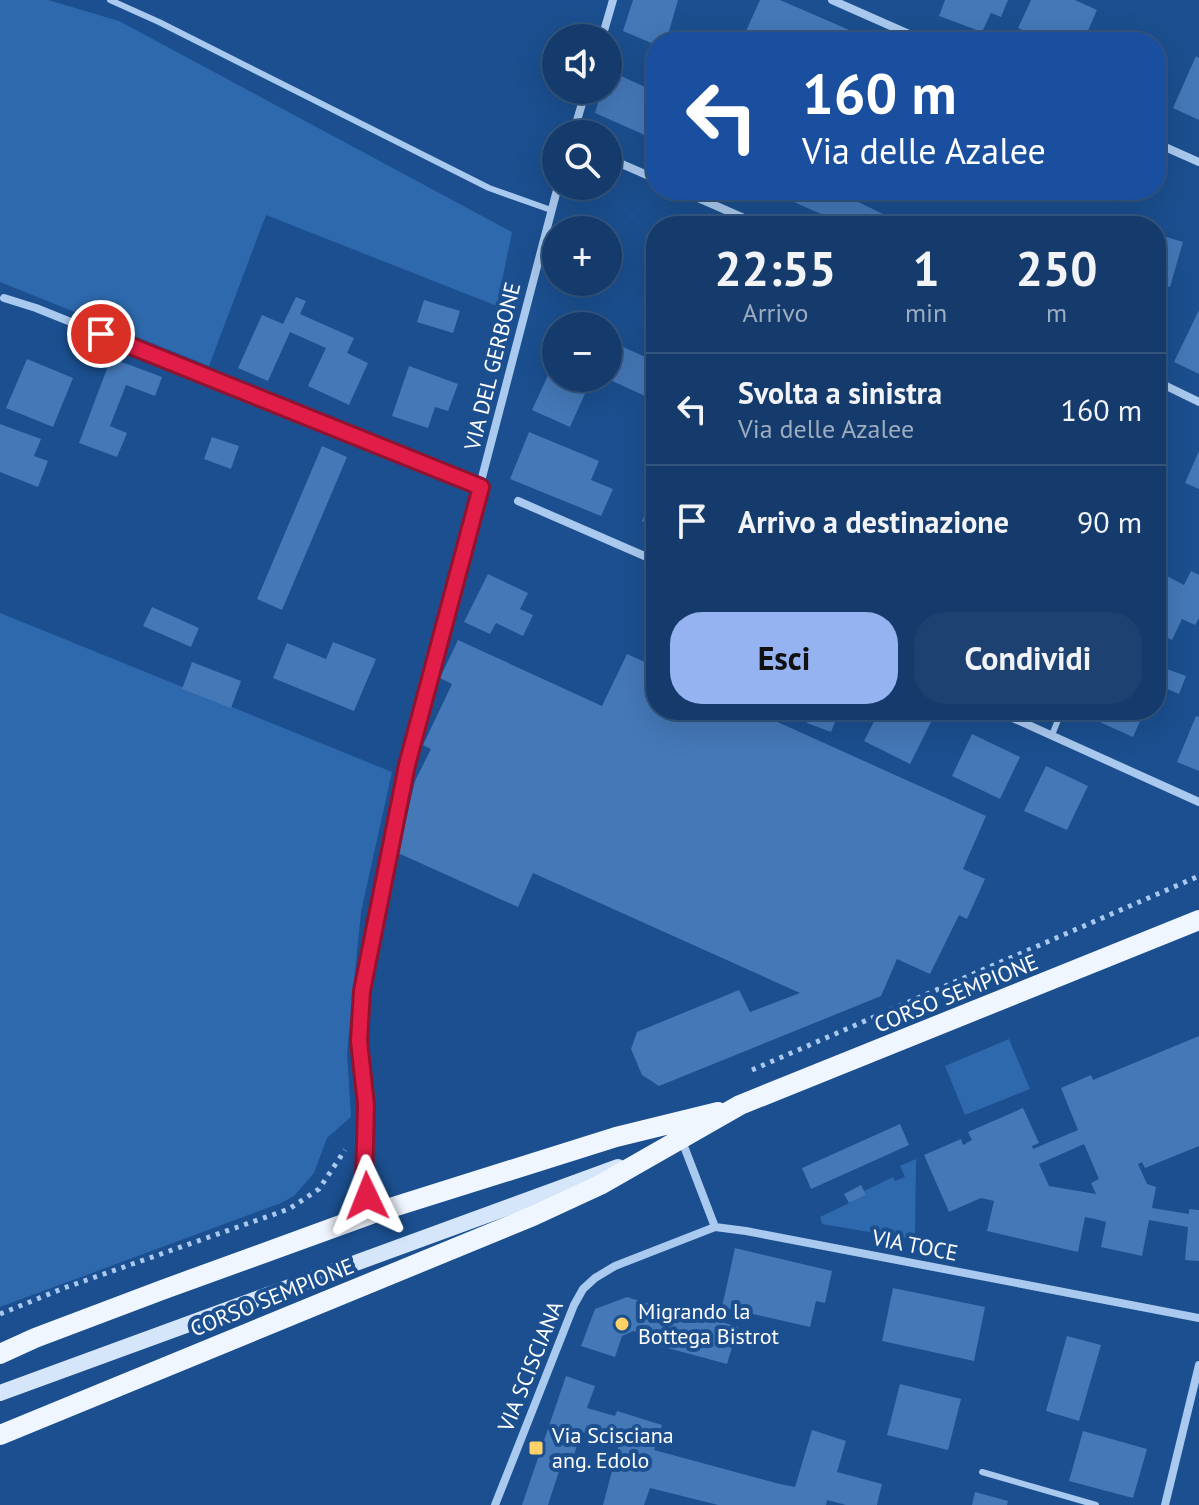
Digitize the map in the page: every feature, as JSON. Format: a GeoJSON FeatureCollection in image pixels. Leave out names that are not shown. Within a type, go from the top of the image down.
{"type":"FeatureCollection","features":[{"type":"Feature","properties":{"kind":"main road","name":"CORSO SEMPIONE"},"geometry":{"type":"LineString","coordinates":[[0,1354],[268,1250],[371,1214],[616,1137],[730,1110],[1199,920]]}},
{"type":"Feature","properties":{"kind":"main road","name":"CORSO SEMPIONE"},"geometry":{"type":"LineString","coordinates":[[0,1435],[533,1216],[600,1185],[730,1110]]}},
{"type":"Feature","properties":{"kind":"main road"},"geometry":{"type":"LineString","coordinates":[[0,1393],[659,1153]]}},
{"type":"Feature","properties":{"kind":"main road"},"geometry":{"type":"LineString","coordinates":[[0,1347],[35,1338]]}},
{"type":"Feature","properties":{"kind":"street"},"geometry":{"type":"LineString","coordinates":[[606,24],[613,0]]}},
{"type":"Feature","properties":{"kind":"street"},"geometry":{"type":"LineString","coordinates":[[832,0],[904,32]]}},
{"type":"Feature","properties":{"kind":"street"},"geometry":{"type":"LineString","coordinates":[[1166,147],[1199,162]]}},
{"type":"Feature","properties":{"kind":"street"},"geometry":{"type":"LineString","coordinates":[[622,164],[646,175]]}},
{"type":"Feature","properties":{"kind":"street","name":"VIA DEL GERBONE"},"geometry":{"type":"LineString","coordinates":[[371,1214],[364,1182],[367,1119],[359,1041],[362,991],[407,765],[554,200]]}},
{"type":"Feature","properties":{"kind":"street"},"geometry":{"type":"LineString","coordinates":[[703,200],[739,216]]}},
{"type":"Feature","properties":{"kind":"street"},"geometry":{"type":"LineString","coordinates":[[4,298],[36,308],[481,487]]}},
{"type":"Feature","properties":{"kind":"street"},"geometry":{"type":"LineString","coordinates":[[1166,386],[1199,402]]}},
{"type":"Feature","properties":{"kind":"street"},"geometry":{"type":"LineString","coordinates":[[518,501],[646,557]]}},
{"type":"Feature","properties":{"kind":"street"},"geometry":{"type":"LineString","coordinates":[[1018,720],[1199,802]]}},
{"type":"Feature","properties":{"kind":"street"},"geometry":{"type":"LineString","coordinates":[[681,1140],[715,1227]]}},
{"type":"Feature","properties":{"kind":"street","name":"VIA TOCE"},"geometry":{"type":"LineString","coordinates":[[715,1227],[1199,1318]]}},
{"type":"Feature","properties":{"kind":"street","name":"VIA SCISCIANA"},"geometry":{"type":"LineString","coordinates":[[495,1505],[583,1289],[615,1266],[715,1227]]}},
{"type":"Feature","properties":{"kind":"street"},"geometry":{"type":"LineString","coordinates":[[1165,1505],[1199,1365]]}},
{"type":"Feature","properties":{"kind":"lane"},"geometry":{"type":"LineString","coordinates":[[110,0],[489,188],[551,210]]}},
{"type":"Feature","properties":{"kind":"lane"},"geometry":{"type":"LineString","coordinates":[[1052,735],[1058,720]]}},
{"type":"Feature","properties":{"kind":"lane"},"geometry":{"type":"LineString","coordinates":[[982,1472],[1096,1505]]}},
{"type":"Feature","properties":{"kind":"path"},"geometry":{"type":"LineString","coordinates":[[743,1074],[1199,876]]}},
{"type":"Feature","properties":{"kind":"path"},"geometry":{"type":"LineString","coordinates":[[0,1314],[64,1288],[289,1209],[319,1189],[331,1175],[351,1139]]}},
{"type":"Feature","properties":{"kind":"shaded area"},"geometry":{"type":"Polygon","coordinates":[[[0,0],[48,0],[119,21],[512,232],[497,306],[266,215],[209,366],[0,282],[0,0]]]}},
{"type":"Feature","properties":{"kind":"shaded area"},"geometry":{"type":"Polygon","coordinates":[[[0,613],[392,772],[361,912],[347,1053],[351,1117],[327,1138],[314,1173],[294,1196],[281,1203],[0,1307],[0,613]]]}},
{"type":"Feature","properties":{"kind":"shaded area"},"geometry":{"type":"Polygon","coordinates":[[[1009,1039],[1030,1089],[965,1115],[945,1066],[1009,1039]]]}},
{"type":"Feature","properties":{"kind":"shaded area"},"geometry":{"type":"Polygon","coordinates":[[[916,1159],[915,1240],[822,1224],[820,1217],[866,1195],[864,1191],[893,1177],[895,1181],[905,1177],[900,1166],[916,1159]]]}},
{"type":"Feature","properties":{"kind":"building"},"geometry":{"type":"Polygon","coordinates":[[[633,0],[678,0],[669,32],[646,32],[646,41],[623,31],[633,0]]]}},
{"type":"Feature","properties":{"kind":"building"},"geometry":{"type":"Polygon","coordinates":[[[760,0],[780,0],[854,32],[746,32],[760,0]]]}},
{"type":"Feature","properties":{"kind":"building"},"geometry":{"type":"Polygon","coordinates":[[[945,0],[1008,0],[1001,17],[991,13],[982,32],[939,16],[945,0]]]}},
{"type":"Feature","properties":{"kind":"building"},"geometry":{"type":"Polygon","coordinates":[[[1031,0],[1075,0],[1097,10],[1087,32],[1027,32],[1018,28],[1031,0]]]}},
{"type":"Feature","properties":{"kind":"building"},"geometry":{"type":"Polygon","coordinates":[[[1196,56],[1199,58],[1199,120],[1173,108],[1196,56]]]}},
{"type":"Feature","properties":{"kind":"building"},"geometry":{"type":"Polygon","coordinates":[[[622,76],[646,87],[646,136],[622,125],[622,120],[611,120],[595,113],[598,104],[622,104],[622,76]]]}},
{"type":"Feature","properties":{"kind":"building"},"geometry":{"type":"Polygon","coordinates":[[[790,200],[854,200],[887,216],[826,216],[790,200]]]}},
{"type":"Feature","properties":{"kind":"building"},"geometry":{"type":"Polygon","coordinates":[[[1166,237],[1183,242],[1170,287],[1166,286],[1166,237]]]}},
{"type":"Feature","properties":{"kind":"building"},"geometry":{"type":"Polygon","coordinates":[[[296,297],[306,301],[300,314],[354,338],[347,353],[368,363],[349,405],[308,386],[326,348],[290,332],[268,381],[238,368],[262,315],[283,324],[296,297]]]}},
{"type":"Feature","properties":{"kind":"building"},"geometry":{"type":"Polygon","coordinates":[[[424,300],[460,311],[453,333],[417,322],[424,300]]]}},
{"type":"Feature","properties":{"kind":"building"},"geometry":{"type":"Polygon","coordinates":[[[1199,310],[1199,374],[1174,362],[1199,310]]]}},
{"type":"Feature","properties":{"kind":"building"},"geometry":{"type":"Polygon","coordinates":[[[622,346],[646,357],[646,396],[622,385],[622,346]]]}},
{"type":"Feature","properties":{"kind":"building"},"geometry":{"type":"Polygon","coordinates":[[[111,358],[162,377],[155,396],[126,385],[110,426],[127,433],[117,457],[79,443],[111,358]]]}},
{"type":"Feature","properties":{"kind":"building"},"geometry":{"type":"Polygon","coordinates":[[[27,359],[73,378],[53,427],[6,408],[27,359]]]}},
{"type":"Feature","properties":{"kind":"building"},"geometry":{"type":"Polygon","coordinates":[[[409,366],[458,384],[448,411],[435,407],[428,428],[392,416],[409,366]]]}},
{"type":"Feature","properties":{"kind":"building"},"geometry":{"type":"Polygon","coordinates":[[[542,388],[542,392],[586,392],[570,427],[532,410],[542,388]]]}},
{"type":"Feature","properties":{"kind":"building"},"geometry":{"type":"Polygon","coordinates":[[[0,424],[41,439],[34,456],[48,461],[38,487],[0,472],[0,424]]]}},
{"type":"Feature","properties":{"kind":"building"},"geometry":{"type":"Polygon","coordinates":[[[529,432],[599,461],[591,480],[613,489],[601,516],[510,479],[529,432]]]}},
{"type":"Feature","properties":{"kind":"building"},"geometry":{"type":"Polygon","coordinates":[[[212,437],[239,446],[231,469],[204,459],[212,437]]]}},
{"type":"Feature","properties":{"kind":"building"},"geometry":{"type":"Polygon","coordinates":[[[322,446],[347,457],[282,610],[257,599],[322,446]]]}},
{"type":"Feature","properties":{"kind":"building"},"geometry":{"type":"Polygon","coordinates":[[[1199,451],[1199,489],[1185,483],[1199,451]]]}},
{"type":"Feature","properties":{"kind":"building"},"geometry":{"type":"Polygon","coordinates":[[[1191,571],[1199,575],[1199,618],[1195,625],[1182,619],[1172,640],[1166,636],[1166,576],[1184,585],[1191,571]]]}},
{"type":"Feature","properties":{"kind":"building"},"geometry":{"type":"Polygon","coordinates":[[[488,574],[528,593],[520,609],[533,615],[523,636],[496,623],[490,634],[464,622],[488,574]]]}},
{"type":"Feature","properties":{"kind":"building"},"geometry":{"type":"Polygon","coordinates":[[[152,607],[199,628],[191,647],[143,626],[152,607]]]}},
{"type":"Feature","properties":{"kind":"building"},"geometry":{"type":"Polygon","coordinates":[[[458,640],[602,706],[627,654],[646,663],[646,720],[773,720],[986,816],[963,869],[985,879],[967,919],[959,915],[930,974],[897,959],[881,996],[659,1086],[642,1075],[631,1049],[637,1032],[739,990],[750,1012],[800,993],[533,873],[518,907],[398,853],[415,781],[431,749],[423,745],[452,684],[440,678],[458,640]]]}},
{"type":"Feature","properties":{"kind":"building"},"geometry":{"type":"Polygon","coordinates":[[[333,642],[376,659],[354,711],[273,678],[287,643],[326,659],[333,642]]]}},
{"type":"Feature","properties":{"kind":"building"},"geometry":{"type":"Polygon","coordinates":[[[192,662],[241,681],[231,708],[182,689],[192,662]]]}},
{"type":"Feature","properties":{"kind":"building"},"geometry":{"type":"Polygon","coordinates":[[[1167,669],[1186,676],[1179,694],[1166,688],[1167,669]]]}},
{"type":"Feature","properties":{"kind":"building"},"geometry":{"type":"Polygon","coordinates":[[[1196,716],[1199,717],[1199,771],[1177,762],[1196,716]]]}},
{"type":"Feature","properties":{"kind":"building"},"geometry":{"type":"Polygon","coordinates":[[[808,720],[836,720],[831,732],[807,723],[808,720]]]}},
{"type":"Feature","properties":{"kind":"building"},"geometry":{"type":"Polygon","coordinates":[[[875,720],[932,720],[910,764],[864,741],[875,720]]]}},
{"type":"Feature","properties":{"kind":"building"},"geometry":{"type":"Polygon","coordinates":[[[1095,720],[1141,720],[1133,737],[1095,720]]]}},
{"type":"Feature","properties":{"kind":"building"},"geometry":{"type":"Polygon","coordinates":[[[972,734],[1020,757],[1000,799],[952,776],[972,734]]]}},
{"type":"Feature","properties":{"kind":"building"},"geometry":{"type":"Polygon","coordinates":[[[1046,766],[1088,786],[1067,830],[1024,811],[1046,766]]]}},
{"type":"Feature","properties":{"kind":"building"},"geometry":{"type":"Polygon","coordinates":[[[1199,1036],[1199,1146],[1145,1168],[1142,1162],[1138,1164],[1147,1184],[1156,1187],[1152,1208],[1189,1214],[1189,1209],[1199,1210],[1199,1261],[1185,1260],[1188,1227],[1149,1220],[1142,1256],[1101,1247],[1106,1222],[1085,1217],[1078,1252],[987,1231],[994,1201],[981,1198],[949,1212],[924,1155],[961,1139],[963,1145],[972,1140],[968,1132],[1023,1108],[1039,1143],[1032,1146],[1033,1149],[1078,1130],[1061,1088],[1091,1075],[1093,1080],[1199,1036]],[[1084,1144],[1039,1164],[1049,1186],[1096,1194],[1091,1183],[1099,1179],[1084,1144]]]}},
{"type":"Feature","properties":{"kind":"building"},"geometry":{"type":"Polygon","coordinates":[[[900,1124],[909,1145],[811,1189],[802,1168],[900,1124]]]}},
{"type":"Feature","properties":{"kind":"building"},"geometry":{"type":"Polygon","coordinates":[[[861,1185],[866,1195],[849,1203],[844,1194],[861,1185]]]}},
{"type":"Feature","properties":{"kind":"building"},"geometry":{"type":"Polygon","coordinates":[[[735,1248],[832,1271],[825,1303],[816,1301],[810,1327],[722,1307],[735,1248]]]}},
{"type":"Feature","properties":{"kind":"building"},"geometry":{"type":"Polygon","coordinates":[[[893,1288],[985,1307],[974,1361],[882,1341],[893,1288]]]}},
{"type":"Feature","properties":{"kind":"building"},"geometry":{"type":"Polygon","coordinates":[[[627,1297],[711,1323],[712,1319],[738,1327],[727,1364],[649,1343],[651,1336],[633,1331],[622,1336],[615,1357],[581,1346],[595,1309],[627,1297]]]}},
{"type":"Feature","properties":{"kind":"building"},"geometry":{"type":"Polygon","coordinates":[[[1067,1336],[1101,1345],[1079,1421],[1046,1411],[1067,1336]]]}},
{"type":"Feature","properties":{"kind":"building"},"geometry":{"type":"Polygon","coordinates":[[[566,1376],[595,1386],[587,1408],[615,1416],[617,1411],[662,1425],[654,1450],[780,1484],[795,1487],[812,1430],[846,1441],[837,1472],[882,1484],[877,1505],[846,1505],[827,1500],[826,1505],[718,1505],[650,1488],[644,1505],[603,1505],[620,1441],[581,1432],[570,1468],[561,1465],[548,1505],[522,1505],[566,1376]]]}},
{"type":"Feature","properties":{"kind":"building"},"geometry":{"type":"Polygon","coordinates":[[[900,1384],[961,1399],[948,1450],[887,1435],[900,1384]]]}},
{"type":"Feature","properties":{"kind":"building"},"geometry":{"type":"Polygon","coordinates":[[[1083,1431],[1147,1449],[1133,1498],[1069,1481],[1083,1431]]]}},
{"type":"Feature","properties":{"kind":"building"},"geometry":{"type":"Polygon","coordinates":[[[975,1492],[1008,1501],[1007,1505],[972,1505],[975,1492]]]}},
{"type":"Feature","properties":{"kind":"place","name":"Migrando la Bottega Bistrot"},"geometry":{"type":"Point","coordinates":[622,1324]}},
{"type":"Feature","properties":{"kind":"place","name":"Via Scisciana ang. Edolo"},"geometry":{"type":"Point","coordinates":[536,1448]}},
{"type":"Feature","properties":{"kind":"route"},"geometry":{"type":"LineString","coordinates":[[101,334],[481,487],[407,765],[362,991],[359,1041],[367,1119],[364,1182],[367,1196]]}}]}
